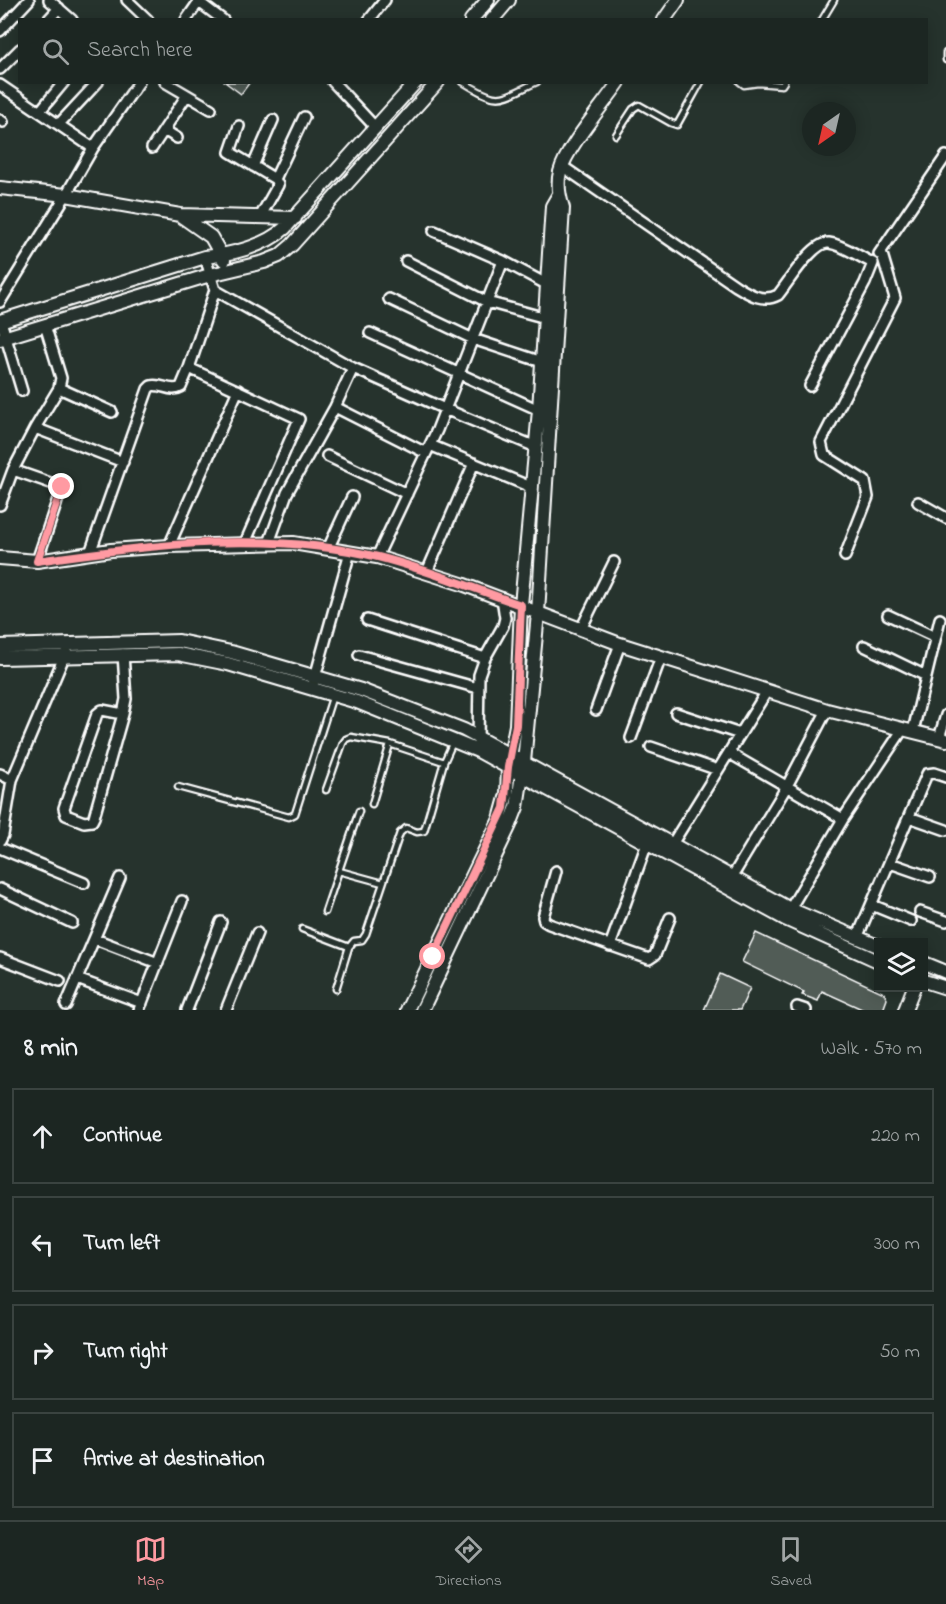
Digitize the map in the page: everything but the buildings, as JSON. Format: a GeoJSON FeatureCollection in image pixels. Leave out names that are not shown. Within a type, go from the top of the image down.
{"type":"FeatureCollection","features":[{"type":"Feature","properties":{"kind":"street"},"geometry":{"type":"LineString","coordinates":[[0,31],[29,0]]}},
{"type":"Feature","properties":{"kind":"street"},"geometry":{"type":"LineString","coordinates":[[127,0],[146,18]]}},
{"type":"Feature","properties":{"kind":"street"},"geometry":{"type":"LineString","coordinates":[[371,18],[385,0]]}},
{"type":"Feature","properties":{"kind":"street"},"geometry":{"type":"LineString","coordinates":[[473,18],[488,0]]}},
{"type":"Feature","properties":{"kind":"street"},"geometry":{"type":"LineString","coordinates":[[494,18],[509,0]]}},
{"type":"Feature","properties":{"kind":"street"},"geometry":{"type":"LineString","coordinates":[[665,18],[678,0]]}},
{"type":"Feature","properties":{"kind":"street"},"geometry":{"type":"LineString","coordinates":[[187,18],[200,1],[221,18]]}},
{"type":"Feature","properties":{"kind":"street"},"geometry":{"type":"LineString","coordinates":[[49,18],[53,3],[70,18]]}},
{"type":"Feature","properties":{"kind":"street"},"geometry":{"type":"LineString","coordinates":[[0,69],[18,51]]}},
{"type":"Feature","properties":{"kind":"street"},"geometry":{"type":"LineString","coordinates":[[40,111],[62,84]]}},
{"type":"Feature","properties":{"kind":"street"},"geometry":{"type":"LineString","coordinates":[[59,124],[96,84]]}},
{"type":"Feature","properties":{"kind":"street"},"geometry":{"type":"LineString","coordinates":[[1,297],[93,148],[138,84]]}},
{"type":"Feature","properties":{"kind":"street"},"geometry":{"type":"LineString","coordinates":[[168,84],[212,109]]}},
{"type":"Feature","properties":{"kind":"street"},"geometry":{"type":"LineString","coordinates":[[335,84],[376,128]]}},
{"type":"Feature","properties":{"kind":"street"},"geometry":{"type":"LineString","coordinates":[[22,391],[3,338],[0,321],[205,257],[222,255],[268,242],[295,218],[414,84]]}},
{"type":"Feature","properties":{"kind":"street"},"geometry":{"type":"LineString","coordinates":[[3,338],[210,275],[264,262],[286,250],[436,84]]}},
{"type":"Feature","properties":{"kind":"street"},"geometry":{"type":"LineString","coordinates":[[422,1010],[514,815],[524,762],[538,613],[563,208],[559,194],[559,175],[572,149],[618,84]]}},
{"type":"Feature","properties":{"kind":"street"},"geometry":{"type":"LineString","coordinates":[[0,85],[93,148]]}},
{"type":"Feature","properties":{"kind":"street"},"geometry":{"type":"LineString","coordinates":[[152,148],[187,95]]}},
{"type":"Feature","properties":{"kind":"street"},"geometry":{"type":"LineString","coordinates":[[275,179],[304,117]]}},
{"type":"Feature","properties":{"kind":"street"},"geometry":{"type":"LineString","coordinates":[[252,166],[273,120]]}},
{"type":"Feature","properties":{"kind":"street"},"geometry":{"type":"LineString","coordinates":[[239,126],[230,152],[275,179],[278,185],[260,217]]}},
{"type":"Feature","properties":{"kind":"street"},"geometry":{"type":"LineString","coordinates":[[164,130],[177,138]]}},
{"type":"Feature","properties":{"kind":"street"},"geometry":{"type":"LineString","coordinates":[[810,386],[865,283],[873,263],[946,156]]}},
{"type":"Feature","properties":{"kind":"street"},"geometry":{"type":"LineString","coordinates":[[562,166],[736,286],[761,298],[770,299],[778,296],[812,250],[827,242],[873,263]]}},
{"type":"Feature","properties":{"kind":"street"},"geometry":{"type":"LineString","coordinates":[[2,191],[66,195],[180,215],[295,218]]}},
{"type":"Feature","properties":{"kind":"street"},"geometry":{"type":"LineString","coordinates":[[407,1010],[500,819],[507,794],[516,725],[521,605],[533,488],[552,206],[559,194]]}},
{"type":"Feature","properties":{"kind":"street"},"geometry":{"type":"LineString","coordinates":[[180,215],[211,237],[222,255],[227,271]]}},
{"type":"Feature","properties":{"kind":"street"},"geometry":{"type":"LineString","coordinates":[[434,231],[503,261],[548,285]]}},
{"type":"Feature","properties":{"kind":"street"},"geometry":{"type":"LineString","coordinates":[[845,556],[868,497],[865,481],[824,455],[821,442],[895,298],[881,251]]}},
{"type":"Feature","properties":{"kind":"street"},"geometry":{"type":"LineString","coordinates":[[90,553],[151,386],[157,384],[178,389],[189,368],[215,290],[205,257]]}},
{"type":"Feature","properties":{"kind":"street"},"geometry":{"type":"LineString","coordinates":[[406,261],[488,302],[546,318]]}},
{"type":"Feature","properties":{"kind":"street"},"geometry":{"type":"LineString","coordinates":[[377,557],[428,449],[503,261]]}},
{"type":"Feature","properties":{"kind":"street"},"geometry":{"type":"LineString","coordinates":[[215,290],[353,368],[536,447]]}},
{"type":"Feature","properties":{"kind":"street"},"geometry":{"type":"LineString","coordinates":[[389,299],[473,339],[542,362]]}},
{"type":"Feature","properties":{"kind":"street"},"geometry":{"type":"LineString","coordinates":[[0,505],[13,470],[59,388],[61,378],[45,325]]}},
{"type":"Feature","properties":{"kind":"street"},"geometry":{"type":"LineString","coordinates":[[370,333],[539,410]]}},
{"type":"Feature","properties":{"kind":"street"},"geometry":{"type":"LineString","coordinates":[[189,368],[299,419],[245,543]]}},
{"type":"Feature","properties":{"kind":"street"},"geometry":{"type":"LineString","coordinates":[[269,543],[287,493],[335,407],[353,368]]}},
{"type":"Feature","properties":{"kind":"street"},"geometry":{"type":"LineString","coordinates":[[59,388],[112,412]]}},
{"type":"Feature","properties":{"kind":"street"},"geometry":{"type":"LineString","coordinates":[[170,546],[238,390]]}},
{"type":"Feature","properties":{"kind":"street"},"geometry":{"type":"LineString","coordinates":[[335,407],[428,449],[474,463],[533,488]]}},
{"type":"Feature","properties":{"kind":"street"},"geometry":{"type":"LineString","coordinates":[[35,428],[123,462]]}},
{"type":"Feature","properties":{"kind":"street"},"geometry":{"type":"LineString","coordinates":[[327,456],[407,494]]}},
{"type":"Feature","properties":{"kind":"street"},"geometry":{"type":"LineString","coordinates":[[427,572],[474,463]]}},
{"type":"Feature","properties":{"kind":"street"},"geometry":{"type":"LineString","coordinates":[[13,470],[62,487],[37,561]]}},
{"type":"Feature","properties":{"kind":"street"},"geometry":{"type":"LineString","coordinates":[[328,549],[352,497]]}},
{"type":"Feature","properties":{"kind":"street"},"geometry":{"type":"LineString","coordinates":[[918,502],[946,518]]}},
{"type":"Feature","properties":{"kind":"street"},"geometry":{"type":"LineString","coordinates":[[0,558],[37,561],[90,553],[170,546],[245,543],[293,543],[350,552],[377,557],[427,572],[621,644],[827,710],[943,739],[946,715]]}},
{"type":"Feature","properties":{"kind":"street"},"geometry":{"type":"LineString","coordinates":[[314,682],[350,552]]}},
{"type":"Feature","properties":{"kind":"street"},"geometry":{"type":"LineString","coordinates":[[581,629],[614,562]]}},
{"type":"Feature","properties":{"kind":"street"},"geometry":{"type":"LineString","coordinates":[[478,744],[478,688],[481,667],[503,626],[505,618],[502,598]]}},
{"type":"Feature","properties":{"kind":"street"},"geometry":{"type":"LineString","coordinates":[[888,615],[935,637]]}},
{"type":"Feature","properties":{"kind":"street"},"geometry":{"type":"LineString","coordinates":[[790,909],[843,819],[908,730],[926,676],[940,619]]}},
{"type":"Feature","properties":{"kind":"street"},"geometry":{"type":"LineString","coordinates":[[367,620],[484,658]]}},
{"type":"Feature","properties":{"kind":"street"},"geometry":{"type":"LineString","coordinates":[[1,656],[69,645],[179,641],[231,652],[314,682],[333,695],[357,702],[454,740],[478,744]]}},
{"type":"Feature","properties":{"kind":"street"},"geometry":{"type":"LineString","coordinates":[[596,710],[621,644]]}},
{"type":"Feature","properties":{"kind":"street"},"geometry":{"type":"LineString","coordinates":[[1,837],[12,780],[69,645]]}},
{"type":"Feature","properties":{"kind":"street"},"geometry":{"type":"LineString","coordinates":[[864,646],[926,676]]}},
{"type":"Feature","properties":{"kind":"street"},"geometry":{"type":"LineString","coordinates":[[123,654],[126,699],[123,714],[92,821],[84,822],[66,815],[63,808],[97,714],[102,710],[123,714]]}},
{"type":"Feature","properties":{"kind":"street"},"geometry":{"type":"LineString","coordinates":[[1,656],[178,654],[203,657],[372,694],[464,730],[478,744],[510,761],[522,775],[669,849],[732,877],[790,909],[874,944]]}},
{"type":"Feature","properties":{"kind":"street"},"geometry":{"type":"LineString","coordinates":[[359,655],[478,688]]}},
{"type":"Feature","properties":{"kind":"street"},"geometry":{"type":"LineString","coordinates":[[631,738],[661,657]]}},
{"type":"Feature","properties":{"kind":"street"},"geometry":{"type":"LineString","coordinates":[[669,849],[767,691]]}},
{"type":"Feature","properties":{"kind":"street"},"geometry":{"type":"LineString","coordinates":[[732,877],[788,786],[827,710]]}},
{"type":"Feature","properties":{"kind":"street"},"geometry":{"type":"LineString","coordinates":[[676,713],[740,734]]}},
{"type":"Feature","properties":{"kind":"street"},"geometry":{"type":"LineString","coordinates":[[651,747],[718,770]]}},
{"type":"Feature","properties":{"kind":"street"},"geometry":{"type":"LineString","coordinates":[[729,753],[843,819]]}},
{"type":"Feature","properties":{"kind":"street"},"geometry":{"type":"LineString","coordinates":[[510,761],[524,762],[649,839]]}},
{"type":"Feature","properties":{"kind":"street"},"geometry":{"type":"LineString","coordinates":[[857,938],[927,774],[934,773],[946,777]]}},
{"type":"Feature","properties":{"kind":"street"},"geometry":{"type":"LineString","coordinates":[[0,774],[12,780]]}},
{"type":"Feature","properties":{"kind":"street"},"geometry":{"type":"LineString","coordinates":[[909,817],[946,830]]}},
{"type":"Feature","properties":{"kind":"street"},"geometry":{"type":"LineString","coordinates":[[610,946],[649,839]]}},
{"type":"Feature","properties":{"kind":"street"},"geometry":{"type":"LineString","coordinates":[[0,848],[84,883]]}},
{"type":"Feature","properties":{"kind":"street"},"geometry":{"type":"LineString","coordinates":[[669,849],[785,919],[874,959]]}},
{"type":"Feature","properties":{"kind":"street"},"geometry":{"type":"LineString","coordinates":[[890,863],[930,877]]}},
{"type":"Feature","properties":{"kind":"street"},"geometry":{"type":"LineString","coordinates":[[556,871],[543,917],[544,921],[644,958],[652,958],[670,918]]}},
{"type":"Feature","properties":{"kind":"street"},"geometry":{"type":"LineString","coordinates":[[66,1005],[120,878]]}},
{"type":"Feature","properties":{"kind":"street"},"geometry":{"type":"LineString","coordinates":[[0,889],[72,923]]}},
{"type":"Feature","properties":{"kind":"street"},"geometry":{"type":"LineString","coordinates":[[77,979],[140,1007],[182,901]]}},
{"type":"Feature","properties":{"kind":"street"},"geometry":{"type":"LineString","coordinates":[[872,905],[911,921]]}},
{"type":"Feature","properties":{"kind":"street"},"geometry":{"type":"LineString","coordinates":[[920,912],[946,921]]}},
{"type":"Feature","properties":{"kind":"street"},"geometry":{"type":"LineString","coordinates":[[187,1010],[221,922]]}},
{"type":"Feature","properties":{"kind":"street"},"geometry":{"type":"LineString","coordinates":[[226,1010],[257,933]]}},
{"type":"Feature","properties":{"kind":"street"},"geometry":{"type":"LineString","coordinates":[[95,939],[158,963]]}},
{"type":"Feature","properties":{"kind":"street"},"geometry":{"type":"LineString","coordinates":[[0,958],[60,981]]}},
{"type":"Feature","properties":{"kind":"street"},"geometry":{"type":"LineString","coordinates":[[928,965],[946,972]]}},
{"type":"Feature","properties":{"kind":"street"},"geometry":{"type":"LineString","coordinates":[[928,982],[946,988]]}},
{"type":"Feature","properties":{"kind":"street"},"geometry":{"type":"LineString","coordinates":[[905,1010],[912,992]]}},
{"type":"Feature","properties":{"kind":"lane"},"geometry":{"type":"LineString","coordinates":[[823,18],[834,0]]}},
{"type":"Feature","properties":{"kind":"lane"},"geometry":{"type":"LineString","coordinates":[[946,52],[946,60]]}},
{"type":"Feature","properties":{"kind":"lane"},"geometry":{"type":"LineString","coordinates":[[466,84],[486,96],[502,99],[533,84]]}},
{"type":"Feature","properties":{"kind":"lane"},"geometry":{"type":"LineString","coordinates":[[616,135],[633,109],[639,105],[677,125],[700,84]]}},
{"type":"Feature","properties":{"kind":"lane"},"geometry":{"type":"LineString","coordinates":[[766,84],[782,86],[783,84]]}},
{"type":"Feature","properties":{"kind":"lane"},"geometry":{"type":"LineString","coordinates":[[178,787],[289,817],[295,814],[333,695]]}},
{"type":"Feature","properties":{"kind":"lane"},"geometry":{"type":"LineString","coordinates":[[326,790],[346,739],[351,737],[390,744],[444,762]]}},
{"type":"Feature","properties":{"kind":"lane"},"geometry":{"type":"LineString","coordinates":[[336,989],[349,947],[354,941],[362,940],[366,934],[400,833],[406,828],[417,832],[424,831],[444,762],[454,740]]}},
{"type":"Feature","properties":{"kind":"lane"},"geometry":{"type":"LineString","coordinates":[[372,804],[390,744]]}},
{"type":"Feature","properties":{"kind":"lane"},"geometry":{"type":"LineString","coordinates":[[325,912],[359,811]]}},
{"type":"Feature","properties":{"kind":"lane"},"geometry":{"type":"LineString","coordinates":[[339,871],[382,883]]}},
{"type":"Feature","properties":{"kind":"lane"},"geometry":{"type":"LineString","coordinates":[[302,929],[349,947]]}},
{"type":"Feature","properties":{"kind":"route"},"geometry":{"type":"LineString","coordinates":[[62,487],[37,561],[111,550],[206,544],[293,543],[377,557],[521,605],[516,725],[508,767],[504,808],[433,957]]}}]}
